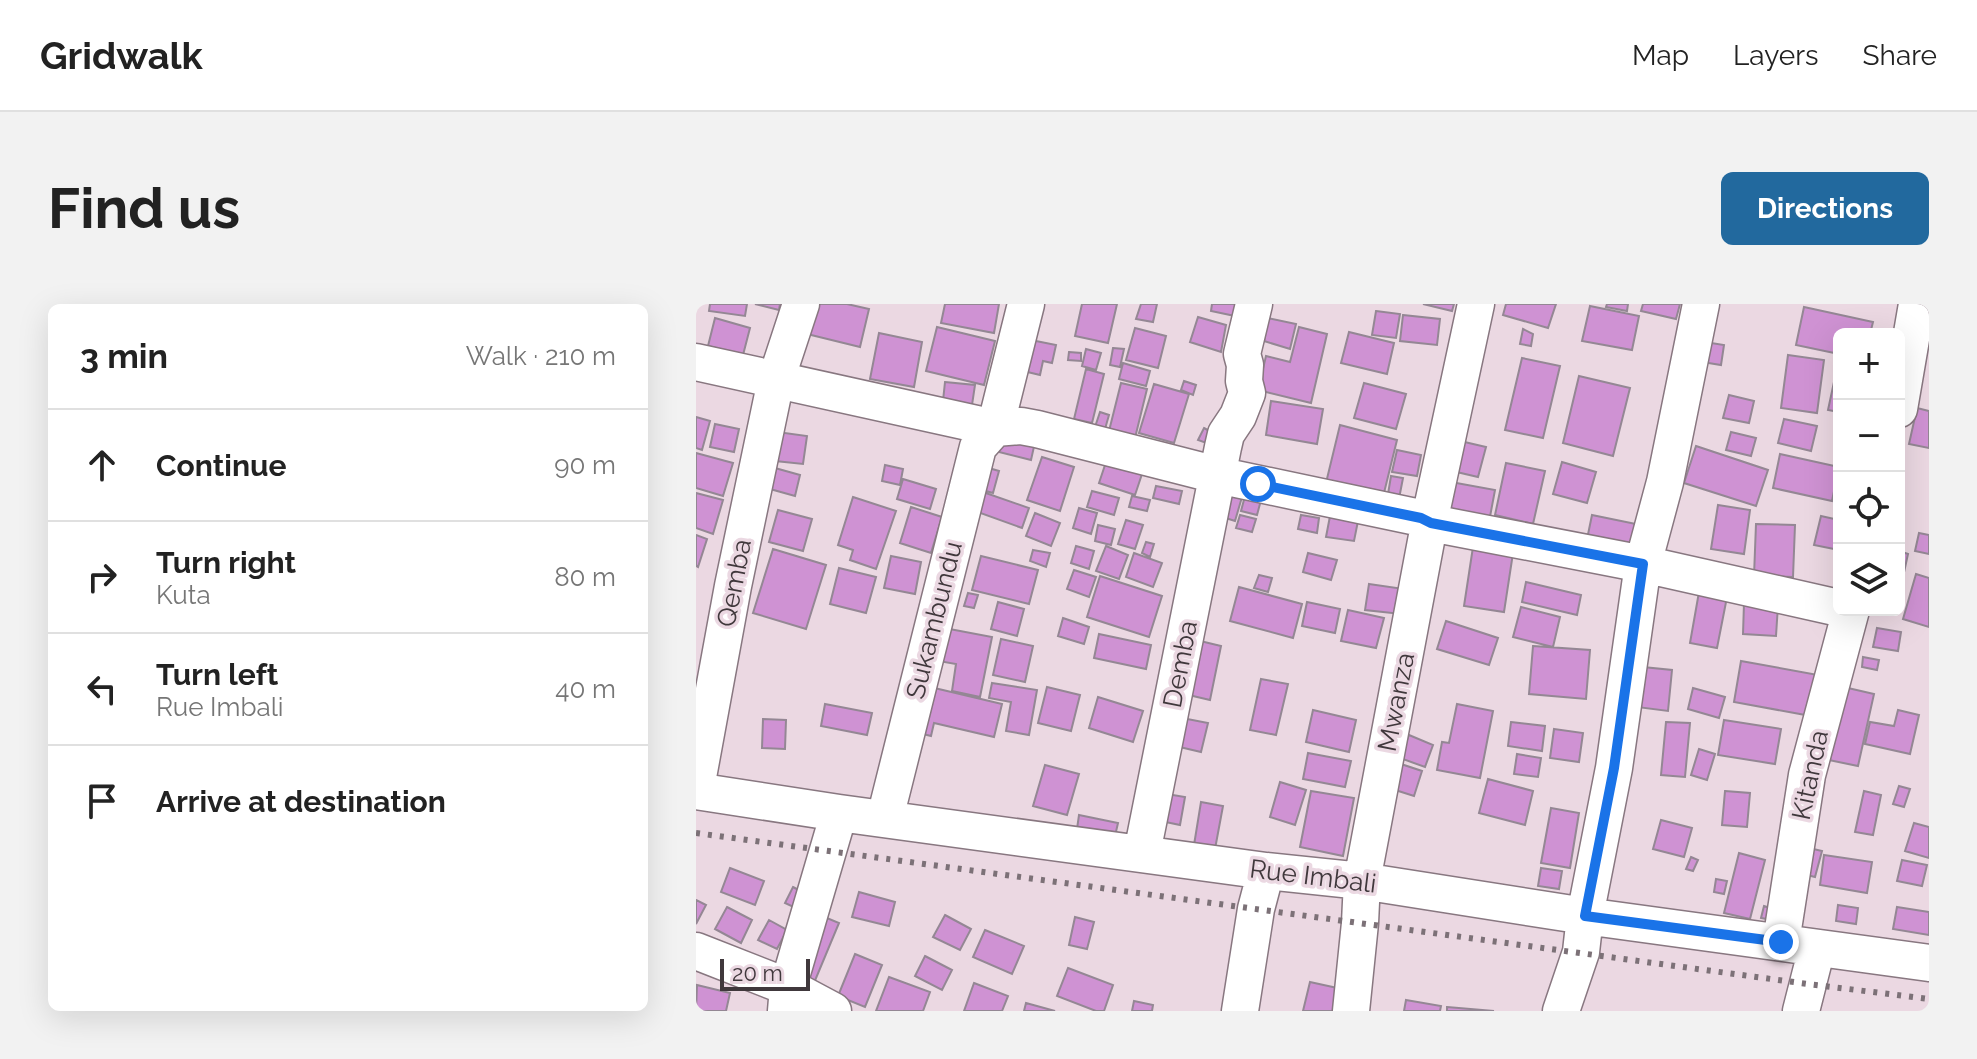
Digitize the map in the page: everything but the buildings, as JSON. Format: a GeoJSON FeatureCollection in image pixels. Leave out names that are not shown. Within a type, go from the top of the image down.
{"type":"FeatureCollection","features":[{"type":"Feature","properties":{"kind":"street","name":"Qemba"},"geometry":{"type":"LineString","coordinates":[[696,790],[733,586],[776,380],[801,304]]}},
{"type":"Feature","properties":{"kind":"street","name":"Sukambundu"},"geometry":{"type":"LineString","coordinates":[[885,818],[978,447],[995,428],[1026,304]]}},
{"type":"Feature","properties":{"kind":"street","name":"Demba"},"geometry":{"type":"LineString","coordinates":[[1142,853],[1226,434],[1238,416],[1247,393],[1242,354],[1254,304]]}},
{"type":"Feature","properties":{"kind":"street","name":"Mwanza"},"geometry":{"type":"LineString","coordinates":[[1351,1011],[1362,881],[1433,504],[1476,304]]}},
{"type":"Feature","properties":{"kind":"street"},"geometry":{"type":"LineString","coordinates":[[1561,1011],[1581,952],[1585,916],[1614,768],[1643,564],[1665,482],[1701,304]]}},
{"type":"Feature","properties":{"kind":"street"},"geometry":{"type":"LineString","coordinates":[[1901,400],[1917,304]]}},
{"type":"Feature","properties":{"kind":"street"},"geometry":{"type":"LineString","coordinates":[[696,362],[995,428],[1021,426],[1037,429],[1217,475],[1421,518],[1431,523],[1643,564],[1833,607]]}},
{"type":"Feature","properties":{"kind":"street","name":"Kitanda"},"geometry":{"type":"LineString","coordinates":[[1781,942],[1807,775],[1848,616]]}},
{"type":"Feature","properties":{"kind":"street","name":"Rue Imbali"},"geometry":{"type":"LineString","coordinates":[[696,790],[839,813],[1266,871],[1362,881],[1585,916],[1929,963]]}},
{"type":"Feature","properties":{"kind":"street"},"geometry":{"type":"LineString","coordinates":[[787,999],[839,813]]}},
{"type":"Feature","properties":{"kind":"street"},"geometry":{"type":"LineString","coordinates":[[1240,1011],[1256,909],[1266,871]]}},
{"type":"Feature","properties":{"kind":"street"},"geometry":{"type":"LineString","coordinates":[[1801,1011],[1817,948]]}},
{"type":"Feature","properties":{"kind":"street"},"geometry":{"type":"LineString","coordinates":[[696,951],[787,999],[833,1011]]}},
{"type":"Feature","properties":{"kind":"railway"},"geometry":{"type":"LineString","coordinates":[[696,833],[1929,999]]}},
{"type":"Feature","properties":{"kind":"route"},"geometry":{"type":"LineString","coordinates":[[1258,484],[1421,518],[1431,523],[1643,564],[1614,768],[1585,916],[1781,942]]}}]}
